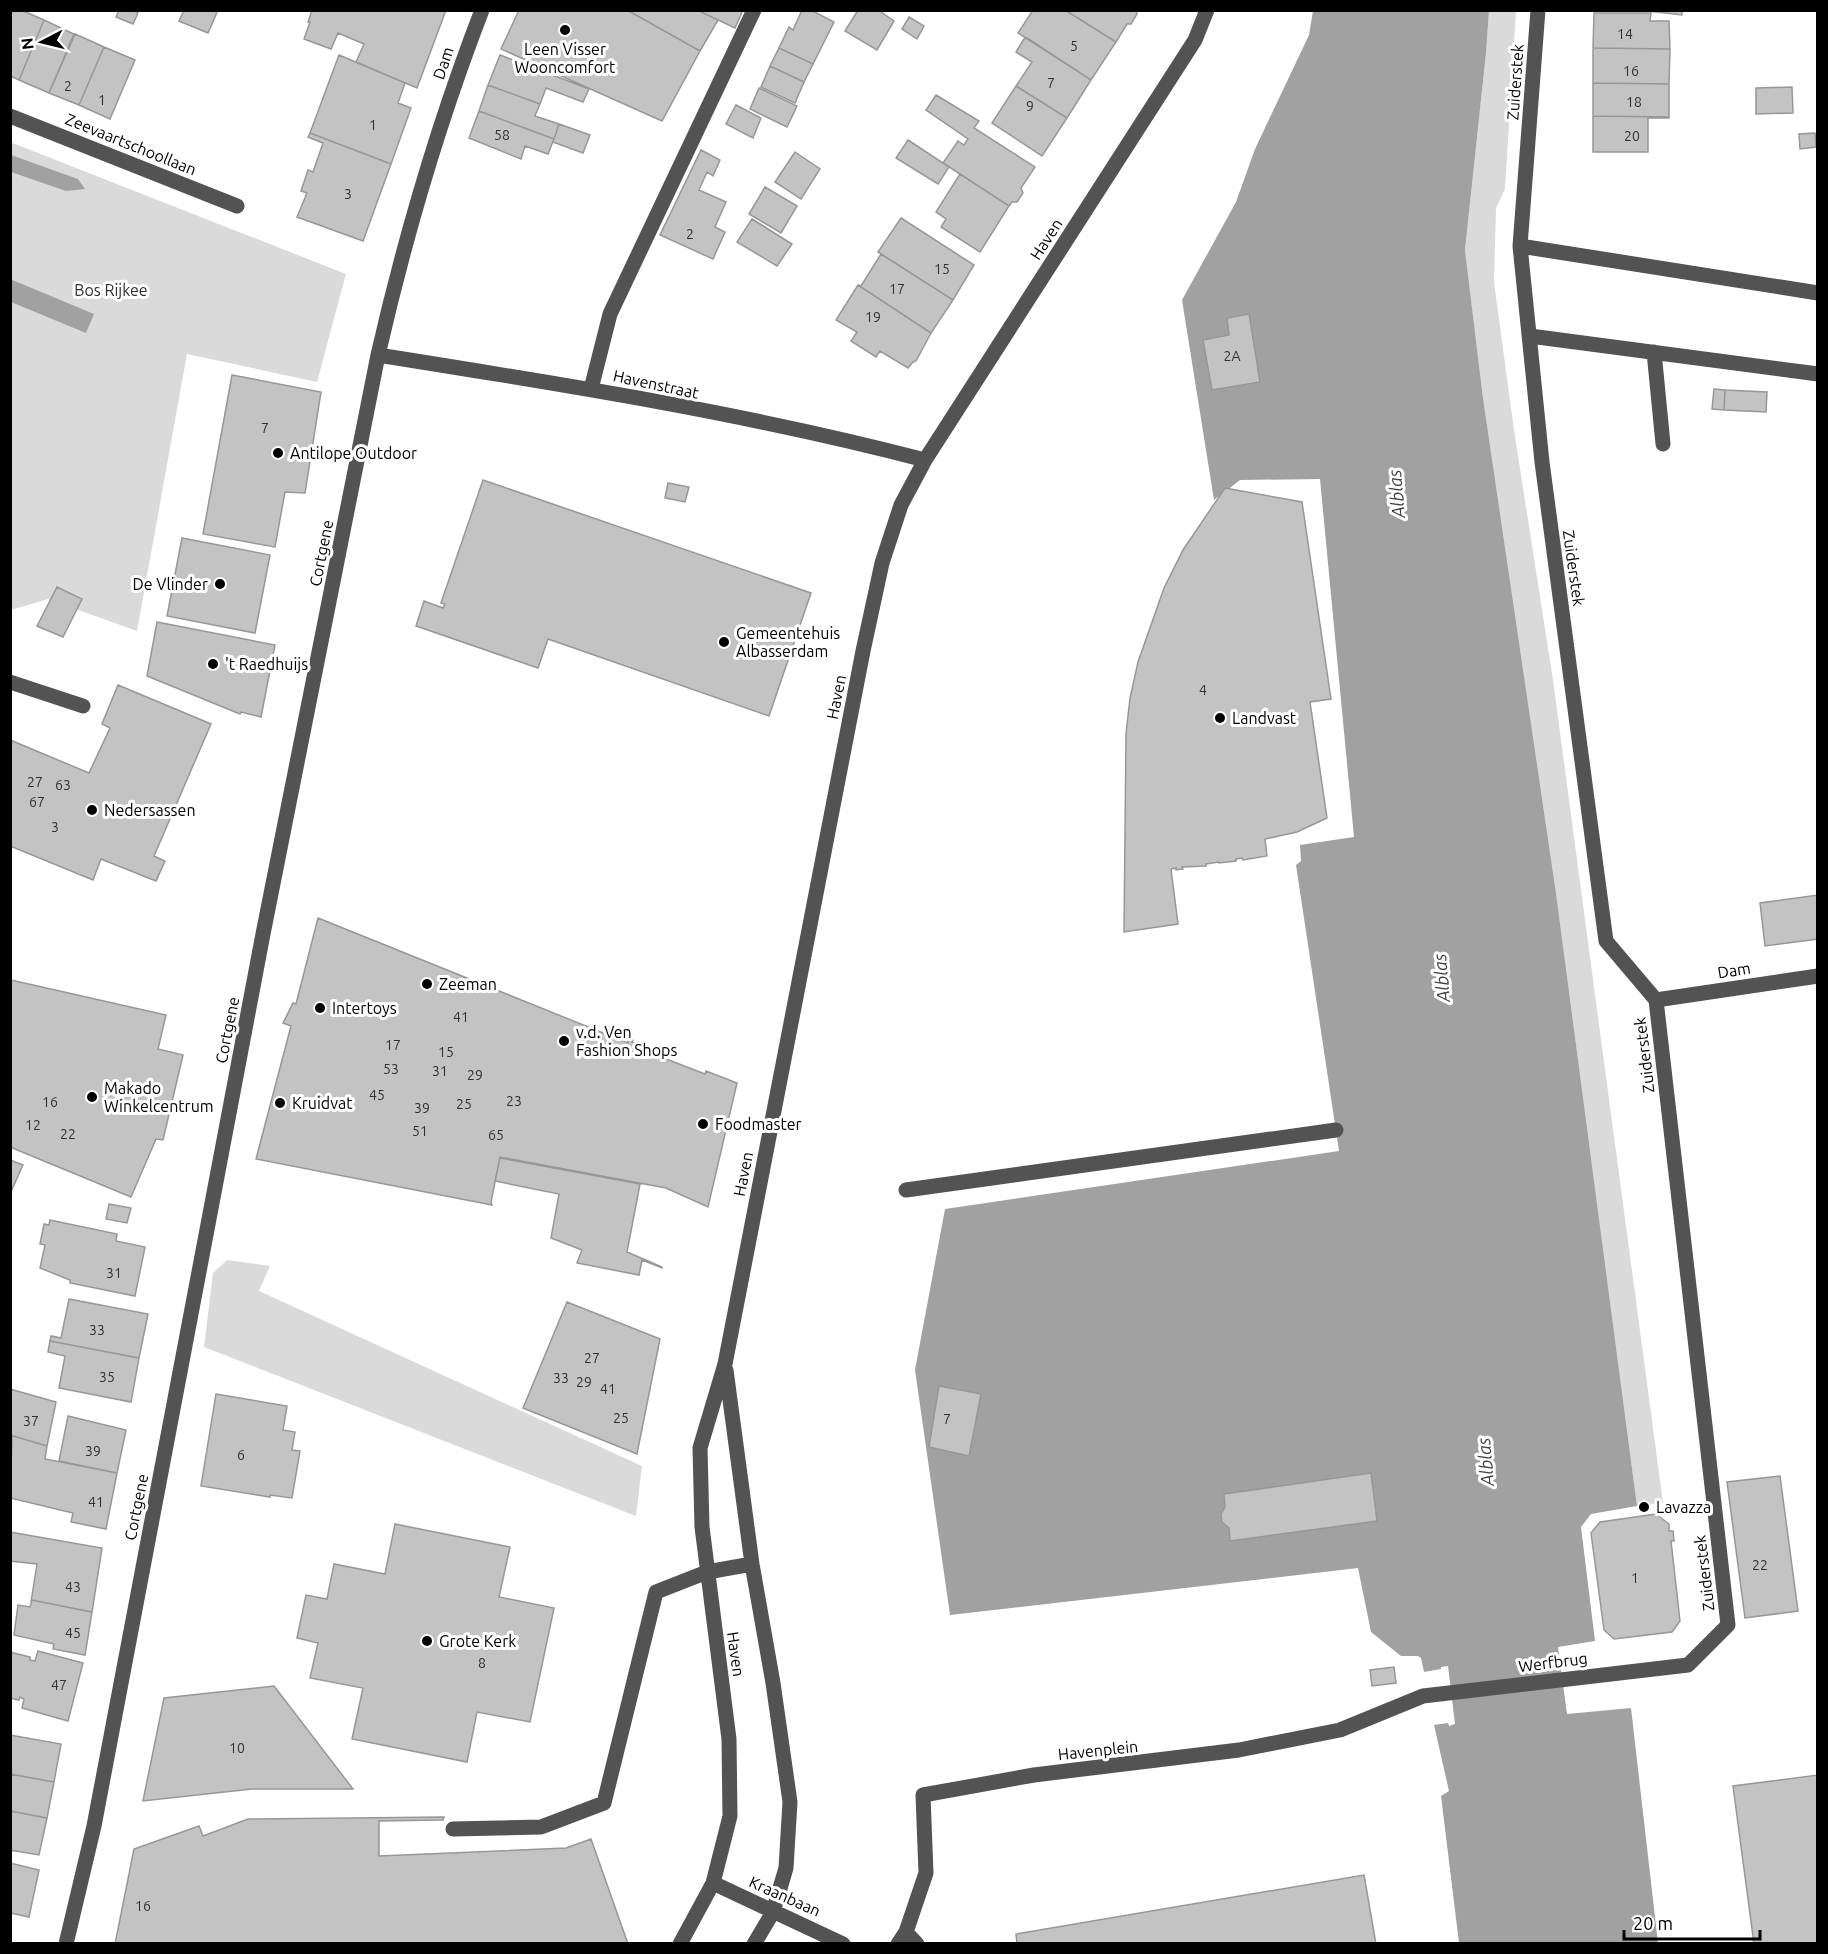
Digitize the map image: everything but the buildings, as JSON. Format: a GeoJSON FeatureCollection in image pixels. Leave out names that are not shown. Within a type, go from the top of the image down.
{"type":"FeatureCollection","features":[{"type":"Feature","properties":{"kind":"street","name":"Dam"},"geometry":{"type":"LineString","coordinates":[[440,127],[482,10]]}},
{"type":"Feature","properties":{"kind":"street"},"geometry":{"type":"LineString","coordinates":[[591,388],[610,314],[754,10]]}},
{"type":"Feature","properties":{"kind":"street","name":"Haven"},"geometry":{"type":"LineString","coordinates":[[680,1944],[713,1883],[730,1816],[729,1739],[702,1527],[700,1448],[725,1364],[882,563],[901,505],[925,460],[1189,50],[1207,10]]}},
{"type":"Feature","properties":{"kind":"street","name":"Zuiderstek"},"geometry":{"type":"LineString","coordinates":[[1538,10],[1520,246],[1542,462],[1606,941],[1656,1000],[1728,1625],[1688,1665]]}},
{"type":"Feature","properties":{"kind":"street","name":"Zeevaartschoollaan"},"geometry":{"type":"LineString","coordinates":[[10,116],[237,206]]}},
{"type":"Feature","properties":{"kind":"street","name":"Cortgene"},"geometry":{"type":"LineString","coordinates":[[66,1944],[94,1826],[266,922],[378,355],[420,189],[440,127]]}},
{"type":"Feature","properties":{"kind":"street"},"geometry":{"type":"LineString","coordinates":[[1520,246],[1818,293]]}},
{"type":"Feature","properties":{"kind":"street"},"geometry":{"type":"LineString","coordinates":[[1530,336],[1818,374]]}},
{"type":"Feature","properties":{"kind":"street"},"geometry":{"type":"LineString","coordinates":[[1654,352],[1663,444]]}},
{"type":"Feature","properties":{"kind":"street","name":"Havenstraat"},"geometry":{"type":"LineString","coordinates":[[378,355],[591,388],[866,445],[925,460]]}},
{"type":"Feature","properties":{"kind":"street"},"geometry":{"type":"LineString","coordinates":[[10,682],[83,706]]}},
{"type":"Feature","properties":{"kind":"street","name":"Dam"},"geometry":{"type":"LineString","coordinates":[[1656,1000],[1818,976]]}},
{"type":"Feature","properties":{"kind":"street"},"geometry":{"type":"LineString","coordinates":[[906,1190],[1336,1130]]}},
{"type":"Feature","properties":{"kind":"street","name":"Haven"},"geometry":{"type":"LineString","coordinates":[[725,1364],[752,1564],[790,1802],[786,1868],[773,1912],[754,1944]]}},
{"type":"Feature","properties":{"kind":"street"},"geometry":{"type":"LineString","coordinates":[[453,1830],[541,1827],[604,1803],[656,1592],[707,1572],[752,1564]]}},
{"type":"Feature","properties":{"kind":"street","name":"Werfbrug"},"geometry":{"type":"LineString","coordinates":[[1423,1696],[1688,1665]]}},
{"type":"Feature","properties":{"kind":"street","name":"Havenplein"},"geometry":{"type":"LineString","coordinates":[[902,1938],[926,1874],[923,1795],[1034,1775],[1239,1750],[1340,1730],[1423,1696]]}},
{"type":"Feature","properties":{"kind":"street","name":"Kraanbaan"},"geometry":{"type":"LineString","coordinates":[[713,1883],[843,1944]]}},
{"type":"Feature","properties":{"kind":"street"},"geometry":{"type":"LineString","coordinates":[[902,1938],[917,1944]]}},
{"type":"Feature","properties":{"kind":"green space"},"geometry":{"type":"Polygon","coordinates":[[[1489,11],[1516,11],[1505,189],[1496,208],[1494,282],[1514,430],[1553,680],[1663,1503],[1637,1506],[1556,893],[1483,398],[1465,250],[1489,11]]]}},
{"type":"Feature","properties":{"kind":"green space","name":"Bos Rijkee"},"geometry":{"type":"Polygon","coordinates":[[[10,142],[346,274],[317,382],[187,354],[137,631],[48,599],[11,610],[10,142]]]}},
{"type":"Feature","properties":{"kind":"green space"},"geometry":{"type":"Polygon","coordinates":[[[227,1260],[270,1266],[259,1291],[642,1466],[636,1516],[204,1347],[213,1273],[227,1260]]]}},
{"type":"Feature","properties":{"kind":"water","name":"Alblas"},"geometry":{"type":"Polygon","coordinates":[[[1313,11],[1489,11],[1465,250],[1483,398],[1556,893],[1637,1506],[1591,1514],[1581,1527],[1595,1641],[1558,1647],[1567,1714],[1631,1708],[1658,1943],[1459,1943],[1441,1796],[1449,1791],[1434,1725],[1455,1724],[1448,1666],[1424,1672],[1421,1658],[1401,1656],[1371,1632],[1358,1568],[950,1615],[915,1370],[945,1209],[1339,1151],[1296,865],[1301,861],[1300,845],[1354,837],[1320,479],[1240,480],[1214,500],[1182,300],[1236,202],[1255,149],[1309,35],[1313,11]]]}},
{"type":"Feature","properties":{"kind":"water"},"geometry":{"type":"Polygon","coordinates":[[[11,155],[78,179],[85,189],[66,191],[11,172],[11,155]]]}},
{"type":"Feature","properties":{"kind":"water"},"geometry":{"type":"Polygon","coordinates":[[[10,279],[94,314],[86,333],[11,302],[10,279]]]}},
{"type":"Feature","properties":{"kind":"place","name":"Leen Visser Wooncomfort"},"geometry":{"type":"Point","coordinates":[565,30]}},
{"type":"Feature","properties":{"kind":"place","name":"Antilope Outdoor"},"geometry":{"type":"Point","coordinates":[278,453]}},
{"type":"Feature","properties":{"kind":"place","name":"De Vlinder"},"geometry":{"type":"Point","coordinates":[220,584]}},
{"type":"Feature","properties":{"kind":"place","name":"Gemeentehuis Albasserdam"},"geometry":{"type":"Point","coordinates":[724,642]}},
{"type":"Feature","properties":{"kind":"place","name":"'t Raedhuijs"},"geometry":{"type":"Point","coordinates":[213,664]}},
{"type":"Feature","properties":{"kind":"place","name":"Landvast"},"geometry":{"type":"Point","coordinates":[1220,718]}},
{"type":"Feature","properties":{"kind":"place","name":"Nedersassen"},"geometry":{"type":"Point","coordinates":[92,810]}},
{"type":"Feature","properties":{"kind":"place","name":"Zeeman"},"geometry":{"type":"Point","coordinates":[427,984]}},
{"type":"Feature","properties":{"kind":"place","name":"Intertoys"},"geometry":{"type":"Point","coordinates":[320,1008]}},
{"type":"Feature","properties":{"kind":"place","name":"v.d. Ven Fashion Shops"},"geometry":{"type":"Point","coordinates":[564,1041]}},
{"type":"Feature","properties":{"kind":"place","name":"Makado Winkelcentrum"},"geometry":{"type":"Point","coordinates":[92,1097]}},
{"type":"Feature","properties":{"kind":"place","name":"Kruidvat"},"geometry":{"type":"Point","coordinates":[280,1103]}},
{"type":"Feature","properties":{"kind":"place","name":"Foodmaster"},"geometry":{"type":"Point","coordinates":[703,1124]}},
{"type":"Feature","properties":{"kind":"place","name":"Lavazza"},"geometry":{"type":"Point","coordinates":[1644,1507]}},
{"type":"Feature","properties":{"kind":"place","name":"Grote Kerk"},"geometry":{"type":"Point","coordinates":[427,1641]}}]}
